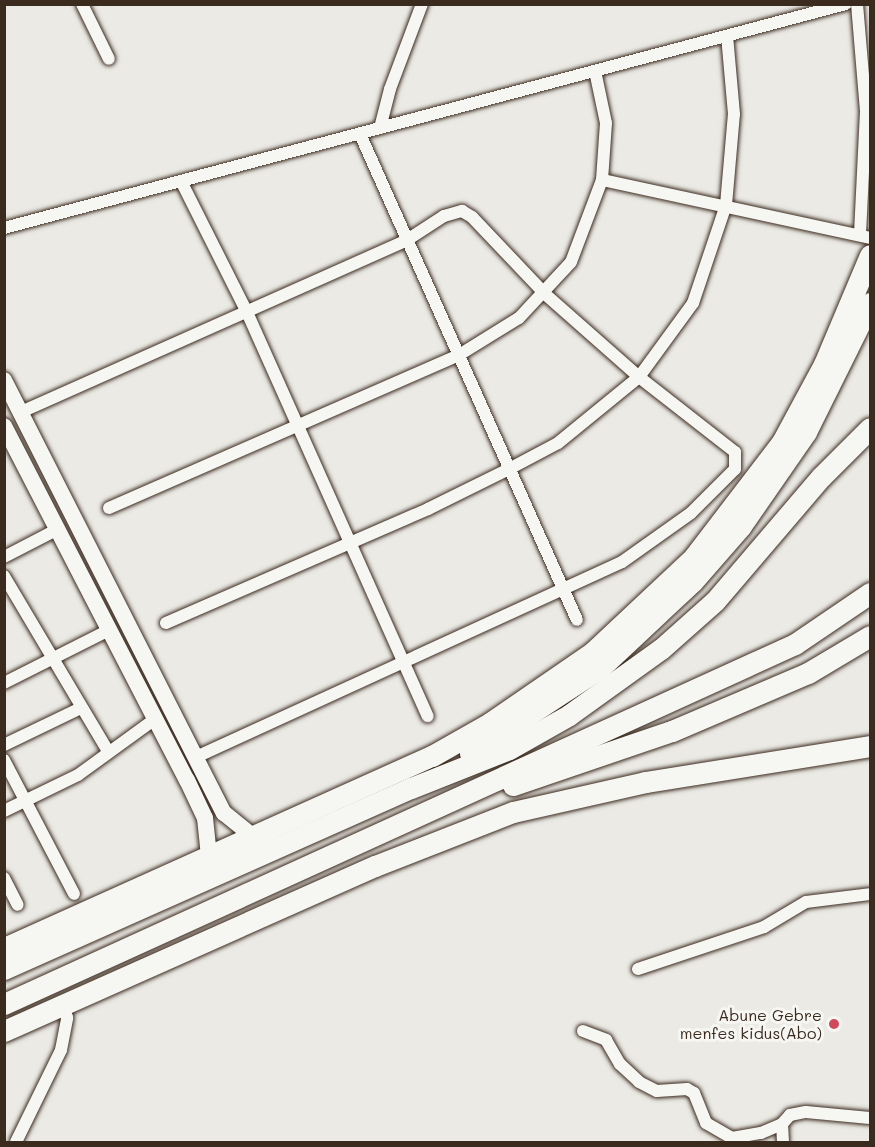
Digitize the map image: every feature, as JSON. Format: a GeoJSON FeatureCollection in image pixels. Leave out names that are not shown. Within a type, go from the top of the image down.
{"type":"FeatureCollection","features":[{"type":"Feature","properties":{"kind":"highway"},"geometry":{"type":"LineString","coordinates":[[4,948],[432,756],[490,723],[593,652],[655,596],[709,539],[782,442],[824,364],[870,255]]}},
{"type":"Feature","properties":{"kind":"highway"},"geometry":{"type":"LineString","coordinates":[[411,788],[509,729],[600,668],[693,581],[741,526],[807,432],[870,303]]}},
{"type":"Feature","properties":{"kind":"highway"},"geometry":{"type":"LineString","coordinates":[[4,969],[411,788],[508,748],[616,683],[715,601],[821,477],[870,428]]}},
{"type":"Feature","properties":{"kind":"highway"},"geometry":{"type":"LineString","coordinates":[[4,1004],[795,644],[870,593]]}},
{"type":"Feature","properties":{"kind":"highway"},"geometry":{"type":"LineString","coordinates":[[426,813],[672,731],[808,673],[870,636]]}},
{"type":"Feature","properties":{"kind":"highway"},"geometry":{"type":"LineString","coordinates":[[4,1031],[375,866],[513,812],[646,782],[870,746]]}},
{"type":"Feature","properties":{"kind":"main road"},"geometry":{"type":"LineString","coordinates":[[4,380],[224,813],[252,836]]}},
{"type":"Feature","properties":{"kind":"main road"},"geometry":{"type":"LineString","coordinates":[[5,430],[205,818],[209,856]]}},
{"type":"Feature","properties":{"kind":"street"},"geometry":{"type":"LineString","coordinates":[[82,4],[109,59]]}},
{"type":"Feature","properties":{"kind":"street"},"geometry":{"type":"LineString","coordinates":[[380,128],[390,89],[422,4]]}},
{"type":"Feature","properties":{"kind":"street"},"geometry":{"type":"LineString","coordinates":[[4,228],[846,4]]}},
{"type":"Feature","properties":{"kind":"street"},"geometry":{"type":"LineString","coordinates":[[602,180],[865,237],[866,111],[857,4]]}},
{"type":"Feature","properties":{"kind":"street"},"geometry":{"type":"LineString","coordinates":[[166,623],[349,543],[509,469],[558,443],[639,377],[693,303],[726,206],[734,114],[727,36]]}},
{"type":"Feature","properties":{"kind":"street"},"geometry":{"type":"LineString","coordinates":[[109,508],[298,428],[459,354],[519,318],[545,294],[571,262],[583,240],[602,180],[606,123],[595,71]]}},
{"type":"Feature","properties":{"kind":"street"},"geometry":{"type":"LineString","coordinates":[[360,134],[577,620]]}},
{"type":"Feature","properties":{"kind":"street"},"geometry":{"type":"LineString","coordinates":[[181,181],[246,310],[428,716]]}},
{"type":"Feature","properties":{"kind":"street"},"geometry":{"type":"LineString","coordinates":[[21,412],[407,240],[444,216],[462,211],[472,217],[545,294],[639,377],[735,452],[738,461],[735,469],[691,513],[622,562],[564,592],[196,757]]}},
{"type":"Feature","properties":{"kind":"street"},"geometry":{"type":"LineString","coordinates":[[4,557],[56,530]]}},
{"type":"Feature","properties":{"kind":"street"},"geometry":{"type":"LineString","coordinates":[[4,576],[108,752]]}},
{"type":"Feature","properties":{"kind":"street"},"geometry":{"type":"LineString","coordinates":[[4,683],[109,630]]}},
{"type":"Feature","properties":{"kind":"street"},"geometry":{"type":"LineString","coordinates":[[4,745],[81,708]]}},
{"type":"Feature","properties":{"kind":"street"},"geometry":{"type":"LineString","coordinates":[[4,810],[78,775],[155,719]]}},
{"type":"Feature","properties":{"kind":"street"},"geometry":{"type":"LineString","coordinates":[[4,760],[74,894]]}},
{"type":"Feature","properties":{"kind":"street"},"geometry":{"type":"LineString","coordinates":[[4,878],[18,905]]}},
{"type":"Feature","properties":{"kind":"street"},"geometry":{"type":"LineString","coordinates":[[638,969],[764,927],[806,902],[870,894]]}},
{"type":"Feature","properties":{"kind":"street"},"geometry":{"type":"LineString","coordinates":[[16,1143],[61,1050],[67,1018],[63,1005]]}},
{"type":"Feature","properties":{"kind":"street"},"geometry":{"type":"LineString","coordinates":[[583,1031],[606,1040],[620,1064],[639,1082],[657,1091],[687,1089],[694,1093],[706,1123],[732,1138],[761,1133],[782,1124],[790,1115],[806,1112],[870,1118]]}},
{"type":"Feature","properties":{"kind":"street"},"geometry":{"type":"LineString","coordinates":[[782,1124],[783,1143]]}},
{"type":"Feature","properties":{"kind":"place","name":"Abune Gebre menfes kidus(Abo)"},"geometry":{"type":"Point","coordinates":[834,1024]}}]}
